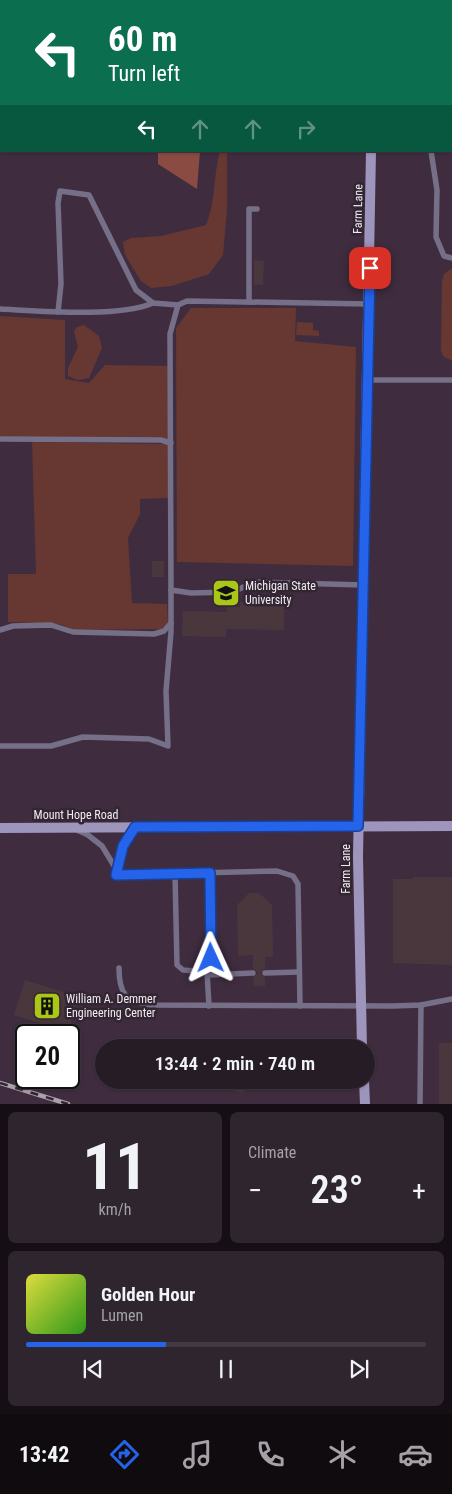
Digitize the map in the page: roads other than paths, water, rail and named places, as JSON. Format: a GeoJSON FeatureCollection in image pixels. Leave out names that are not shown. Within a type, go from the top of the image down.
{"type":"FeatureCollection","features":[{"type":"Feature","properties":{"kind":"street","name":"Farm Lane"},"geometry":{"type":"LineString","coordinates":[[361,1039],[359,1006],[358,826],[371,152]]}},
{"type":"Feature","properties":{"kind":"street","name":"Mount Hope Road"},"geometry":{"type":"LineString","coordinates":[[0,828],[452,826]]}},
{"type":"Feature","properties":{"kind":"street"},"geometry":{"type":"LineString","coordinates":[[364,1089],[365,1104]]}},
{"type":"Feature","properties":{"kind":"lane"},"geometry":{"type":"LineString","coordinates":[[431,152],[437,190],[436,237],[444,256],[452,258]]}},
{"type":"Feature","properties":{"kind":"lane"},"geometry":{"type":"LineString","coordinates":[[58,312],[61,284],[58,202],[60,191],[89,195],[136,290],[153,303]]}},
{"type":"Feature","properties":{"kind":"lane"},"geometry":{"type":"LineString","coordinates":[[249,302],[249,209],[257,209]]}},
{"type":"Feature","properties":{"kind":"lane"},"geometry":{"type":"LineString","coordinates":[[0,309],[58,312],[139,309],[153,303],[178,305],[187,301],[369,304]]}},
{"type":"Feature","properties":{"kind":"lane"},"geometry":{"type":"LineString","coordinates":[[0,746],[51,746],[83,737],[148,739],[168,746],[166,691],[171,623],[170,334],[178,305]]}},
{"type":"Feature","properties":{"kind":"lane"},"geometry":{"type":"LineString","coordinates":[[368,380],[452,380]]}},
{"type":"Feature","properties":{"kind":"lane"},"geometry":{"type":"LineString","coordinates":[[0,439],[161,440],[170,443]]}},
{"type":"Feature","properties":{"kind":"lane"},"geometry":{"type":"LineString","coordinates":[[171,590],[191,593],[233,592],[254,582],[364,586]]}},
{"type":"Feature","properties":{"kind":"lane"},"geometry":{"type":"LineString","coordinates":[[0,630],[13,626],[51,625],[73,632],[154,634],[164,631],[171,623]]}},
{"type":"Feature","properties":{"kind":"lane"},"geometry":{"type":"LineString","coordinates":[[135,827],[123,846],[116,875],[277,871],[293,876],[298,884],[300,1006]]}},
{"type":"Feature","properties":{"kind":"lane"},"geometry":{"type":"LineString","coordinates":[[72,828],[88,834],[102,846],[116,869]]}},
{"type":"Feature","properties":{"kind":"lane"},"geometry":{"type":"LineString","coordinates":[[210,873],[211,958],[207,973],[210,1006]]}},
{"type":"Feature","properties":{"kind":"lane"},"geometry":{"type":"LineString","coordinates":[[175,874],[177,965],[183,970],[207,973],[253,973]]}},
{"type":"Feature","properties":{"kind":"lane"},"geometry":{"type":"LineString","coordinates":[[119,968],[119,981],[124,994],[138,1004],[359,1006],[421,1005],[452,1000]]}},
{"type":"Feature","properties":{"kind":"lane"},"geometry":{"type":"LineString","coordinates":[[265,973],[299,972]]}},
{"type":"Feature","properties":{"kind":"lane"},"geometry":{"type":"LineString","coordinates":[[420,1104],[421,1005]]}},
{"type":"Feature","properties":{"kind":"railway"},"geometry":{"type":"LineString","coordinates":[[0,1083],[68,1104]]}},
{"type":"Feature","properties":{"kind":"place","name":"Michigan State University"},"geometry":{"type":"Point","coordinates":[226,593]}},
{"type":"Feature","properties":{"kind":"place","name":"William A. Demmer Engineering Center"},"geometry":{"type":"Point","coordinates":[47,1006]}}]}
